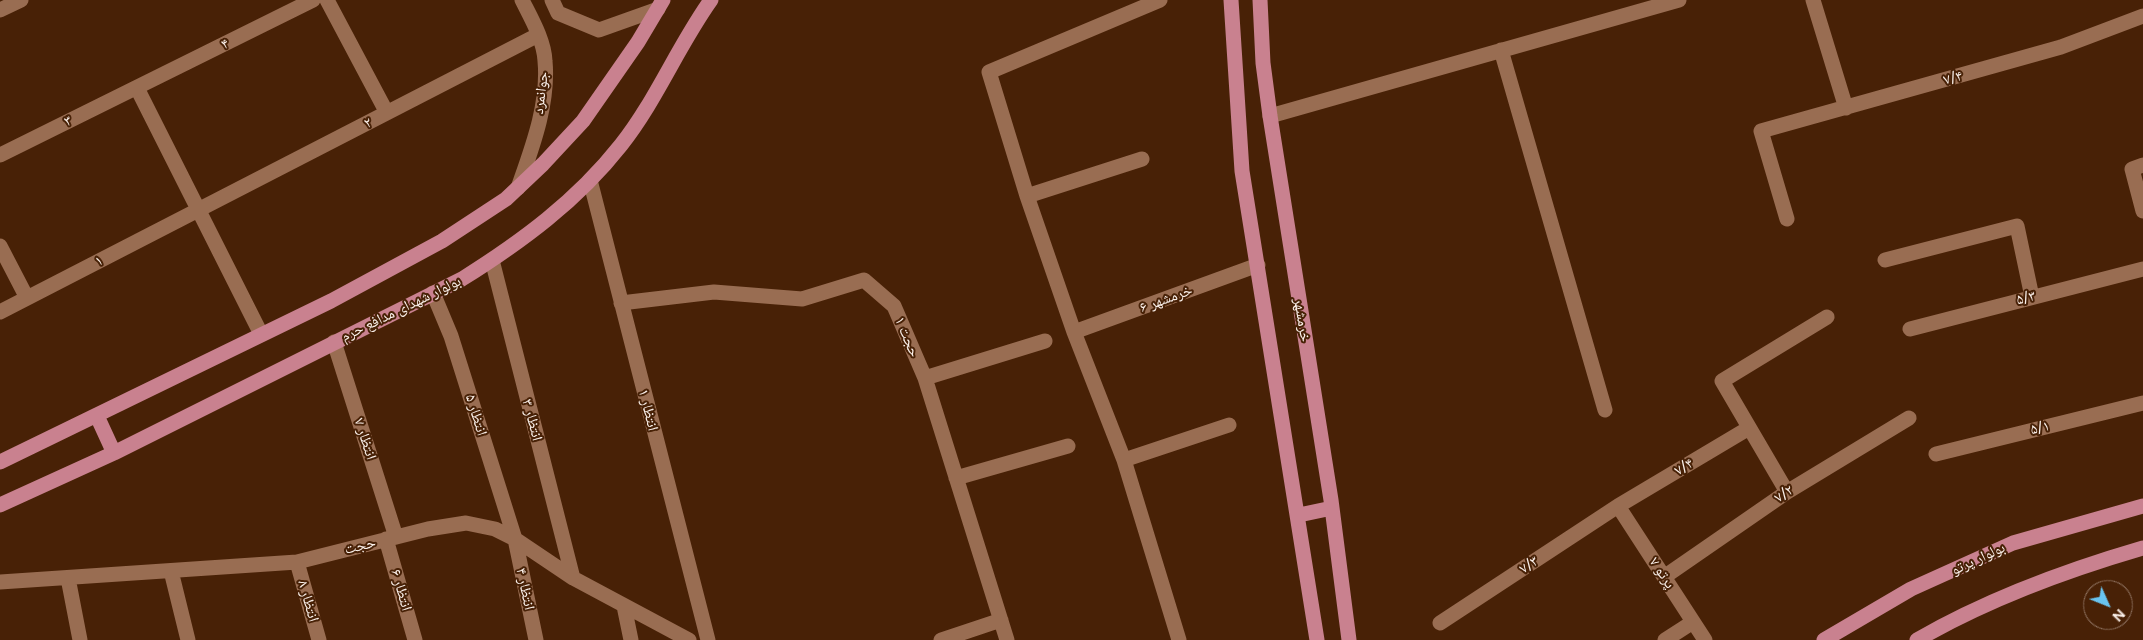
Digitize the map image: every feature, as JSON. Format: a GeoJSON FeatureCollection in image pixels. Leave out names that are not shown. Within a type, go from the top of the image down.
{"type":"FeatureCollection","features":[{"type":"Feature","properties":{"kind":"main road","name":"بولوار شهدای مدافع حرم"},"geometry":{"type":"LineString","coordinates":[[0,505],[114,453],[462,279],[492,260],[541,225],[590,180],[621,144],[641,115],[711,0]]}},
{"type":"Feature","properties":{"kind":"main road"},"geometry":{"type":"LineString","coordinates":[[1231,0],[1242,171],[1299,515],[1317,640]]}},
{"type":"Feature","properties":{"kind":"main road","name":"خرمشهر"},"geometry":{"type":"LineString","coordinates":[[1260,0],[1263,63],[1270,116],[1332,508],[1349,640]]}},
{"type":"Feature","properties":{"kind":"main road"},"geometry":{"type":"LineString","coordinates":[[0,462],[331,301],[442,241],[506,198],[583,121],[638,42],[660,5]]}},
{"type":"Feature","properties":{"kind":"main road"},"geometry":{"type":"LineString","coordinates":[[97,416],[114,453]]}},
{"type":"Feature","properties":{"kind":"main road","name":"بولوار پرتو"},"geometry":{"type":"LineString","coordinates":[[1824,640],[1911,590],[2013,543],[2143,506]]}},
{"type":"Feature","properties":{"kind":"main road"},"geometry":{"type":"LineString","coordinates":[[1299,515],[1332,508]]}},
{"type":"Feature","properties":{"kind":"main road"},"geometry":{"type":"LineString","coordinates":[[1917,640],[1955,618],[2054,576],[2143,548]]}},
{"type":"Feature","properties":{"kind":"street"},"geometry":{"type":"LineString","coordinates":[[0,10],[21,0]]}},
{"type":"Feature","properties":{"kind":"street","name":"۴"},"geometry":{"type":"LineString","coordinates":[[137,88],[313,0]]}},
{"type":"Feature","properties":{"kind":"street"},"geometry":{"type":"LineString","coordinates":[[327,0],[387,113]]}},
{"type":"Feature","properties":{"kind":"street","name":"جوانمرد"},"geometry":{"type":"LineString","coordinates":[[518,188],[543,103],[545,60],[538,35],[522,0]]}},
{"type":"Feature","properties":{"kind":"street"},"geometry":{"type":"LineString","coordinates":[[552,0],[558,13],[599,30],[660,5]]}},
{"type":"Feature","properties":{"kind":"street"},"geometry":{"type":"LineString","coordinates":[[1160,0],[989,72],[1027,196],[1074,332],[1124,460],[1179,640]]}},
{"type":"Feature","properties":{"kind":"street"},"geometry":{"type":"LineString","coordinates":[[1270,116],[1501,50],[1653,3],[1679,0]]}},
{"type":"Feature","properties":{"kind":"street"},"geometry":{"type":"LineString","coordinates":[[1813,0],[1846,108]]}},
{"type":"Feature","properties":{"kind":"street","name":"۷/۴"},"geometry":{"type":"LineString","coordinates":[[1787,219],[1761,131],[2062,47],[2143,16]]}},
{"type":"Feature","properties":{"kind":"street","name":"۲"},"geometry":{"type":"LineString","coordinates":[[198,210],[538,35]]}},
{"type":"Feature","properties":{"kind":"street"},"geometry":{"type":"LineString","coordinates":[[1501,50],[1605,410]]}},
{"type":"Feature","properties":{"kind":"street"},"geometry":{"type":"LineString","coordinates":[[137,88],[261,334]]}},
{"type":"Feature","properties":{"kind":"street","name":"۳"},"geometry":{"type":"LineString","coordinates":[[0,155],[137,88]]}},
{"type":"Feature","properties":{"kind":"street"},"geometry":{"type":"LineString","coordinates":[[1027,196],[1142,159]]}},
{"type":"Feature","properties":{"kind":"street"},"geometry":{"type":"LineString","coordinates":[[2137,167],[2143,211]]}},
{"type":"Feature","properties":{"kind":"street","name":"انتظار ۱"},"geometry":{"type":"LineString","coordinates":[[590,180],[708,640]]}},
{"type":"Feature","properties":{"kind":"street","name":"۱"},"geometry":{"type":"LineString","coordinates":[[0,312],[198,210]]}},
{"type":"Feature","properties":{"kind":"street"},"geometry":{"type":"LineString","coordinates":[[1885,260],[2017,226],[2032,297]]}},
{"type":"Feature","properties":{"kind":"street"},"geometry":{"type":"LineString","coordinates":[[0,246],[27,298]]}},
{"type":"Feature","properties":{"kind":"street","name":"انتظار ۳"},"geometry":{"type":"LineString","coordinates":[[492,260],[573,578]]}},
{"type":"Feature","properties":{"kind":"street","name":"خرمشهر ۶"},"geometry":{"type":"LineString","coordinates":[[1074,332],[1258,265]]}},
{"type":"Feature","properties":{"kind":"street","name":"۵/۳"},"geometry":{"type":"LineString","coordinates":[[1910,329],[2143,268]]}},
{"type":"Feature","properties":{"kind":"street","name":"حجت ۱"},"geometry":{"type":"LineString","coordinates":[[621,303],[714,292],[802,299],[864,280],[894,306],[924,378],[1007,640]]}},
{"type":"Feature","properties":{"kind":"street","name":"انتظار ۵"},"geometry":{"type":"LineString","coordinates":[[433,293],[451,336],[515,539]]}},
{"type":"Feature","properties":{"kind":"street"},"geometry":{"type":"LineString","coordinates":[[1787,492],[1722,381],[1827,317]]}},
{"type":"Feature","properties":{"kind":"street"},"geometry":{"type":"LineString","coordinates":[[924,378],[1045,341]]}},
{"type":"Feature","properties":{"kind":"street","name":"انتظار ۷"},"geometry":{"type":"LineString","coordinates":[[334,342],[391,538]]}},
{"type":"Feature","properties":{"kind":"street","name":"۵/۱"},"geometry":{"type":"LineString","coordinates":[[1936,454],[2143,403]]}},
{"type":"Feature","properties":{"kind":"street","name":"۷/۲"},"geometry":{"type":"LineString","coordinates":[[1664,577],[1787,492],[1909,418]]}},
{"type":"Feature","properties":{"kind":"street"},"geometry":{"type":"LineString","coordinates":[[1124,460],[1229,425]]}},
{"type":"Feature","properties":{"kind":"street","name":"۷/۴"},"geometry":{"type":"LineString","coordinates":[[1618,506],[1749,428]]}},
{"type":"Feature","properties":{"kind":"street"},"geometry":{"type":"LineString","coordinates":[[956,478],[1068,446]]}},
{"type":"Feature","properties":{"kind":"street","name":"پرتو ۷"},"geometry":{"type":"LineString","coordinates":[[1618,506],[1705,640]]}},
{"type":"Feature","properties":{"kind":"street","name":"۷/۳"},"geometry":{"type":"LineString","coordinates":[[1440,623],[1618,506]]}},
{"type":"Feature","properties":{"kind":"street","name":"حجت"},"geometry":{"type":"LineString","coordinates":[[0,582],[297,562],[428,529],[466,523],[496,529],[515,539],[573,578],[689,640]]}},
{"type":"Feature","properties":{"kind":"street","name":"انتظار ۶"},"geometry":{"type":"LineString","coordinates":[[391,538],[415,640]]}},
{"type":"Feature","properties":{"kind":"street","name":"انتظار ۴"},"geometry":{"type":"LineString","coordinates":[[515,539],[536,640]]}},
{"type":"Feature","properties":{"kind":"street","name":"انتظار ۸"},"geometry":{"type":"LineString","coordinates":[[297,562],[319,640]]}},
{"type":"Feature","properties":{"kind":"street"},"geometry":{"type":"LineString","coordinates":[[172,571],[188,640]]}},
{"type":"Feature","properties":{"kind":"street"},"geometry":{"type":"LineString","coordinates":[[68,578],[80,640]]}},
{"type":"Feature","properties":{"kind":"street"},"geometry":{"type":"LineString","coordinates":[[624,606],[632,640]]}},
{"type":"Feature","properties":{"kind":"street"},"geometry":{"type":"LineString","coordinates":[[941,640],[1001,620]]}},
{"type":"Feature","properties":{"kind":"street"},"geometry":{"type":"LineString","coordinates":[[1665,640],[1693,622]]}}]}
